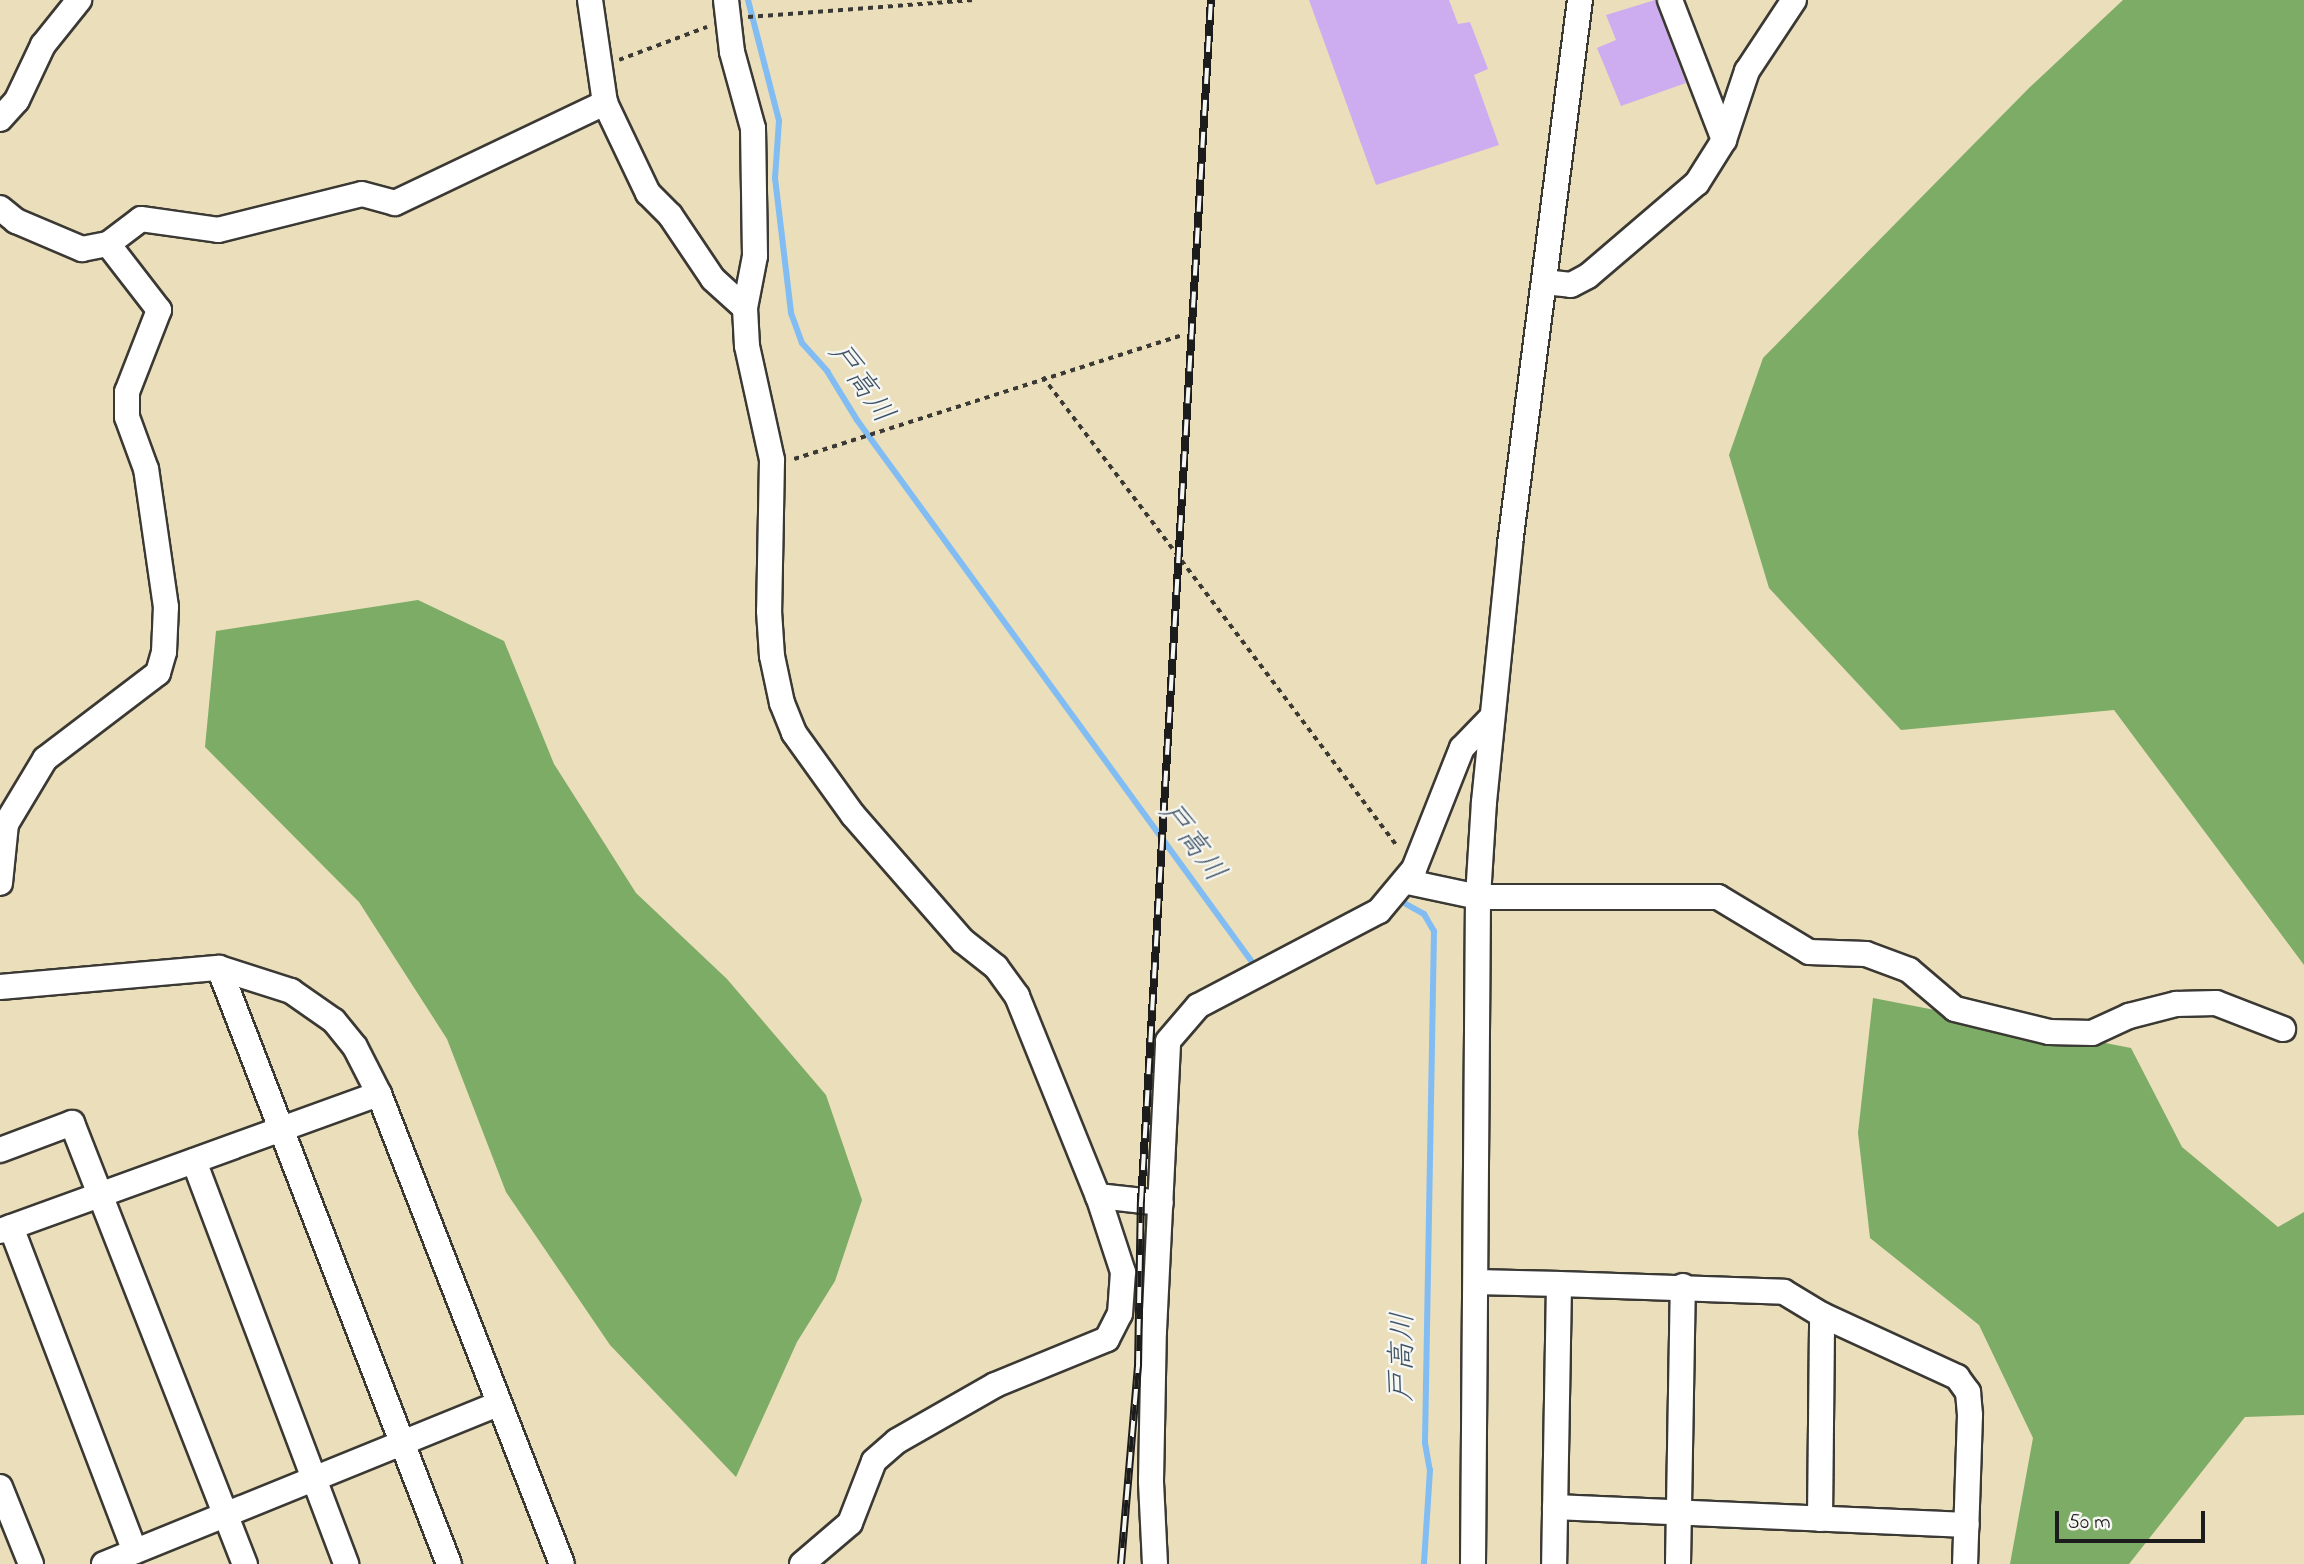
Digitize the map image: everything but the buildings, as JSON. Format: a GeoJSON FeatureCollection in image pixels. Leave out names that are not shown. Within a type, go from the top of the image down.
{"type":"FeatureCollection","features":[{"type":"Feature","properties":{"kind":"street"},"geometry":{"type":"LineString","coordinates":[[0,119],[17,100],[43,45],[79,0]]}},
{"type":"Feature","properties":{"kind":"street"},"geometry":{"type":"LineString","coordinates":[[590,0],[605,103],[648,193],[670,215],[713,279],[745,308]]}},
{"type":"Feature","properties":{"kind":"street"},"geometry":{"type":"LineString","coordinates":[[1473,1564],[1478,897],[1490,719],[1580,0]]}},
{"type":"Feature","properties":{"kind":"street"},"geometry":{"type":"LineString","coordinates":[[1671,0],[1724,140]]}},
{"type":"Feature","properties":{"kind":"street"},"geometry":{"type":"LineString","coordinates":[[1545,282],[1571,285],[1588,276],[1675,206],[1697,183],[1724,140],[1747,71],[1794,0]]}},
{"type":"Feature","properties":{"kind":"street"},"geometry":{"type":"LineString","coordinates":[[728,9],[732,52],[753,128],[755,257],[745,308],[747,346],[772,460],[772,656],[793,733],[853,815],[963,941],[996,967],[1017,996],[1098,1196],[1123,1272],[1120,1314],[1107,1339],[995,1385],[897,1441],[874,1461],[850,1523],[802,1564]]}},
{"type":"Feature","properties":{"kind":"street"},"geometry":{"type":"LineString","coordinates":[[0,208],[28,227],[82,249],[107,244],[141,219],[218,230],[362,194],[395,203],[605,103]]}},
{"type":"Feature","properties":{"kind":"street"},"geometry":{"type":"LineString","coordinates":[[0,883],[6,824],[45,759],[158,673],[164,652],[166,607],[146,468],[127,416],[127,392],[159,310],[107,244]]}},
{"type":"Feature","properties":{"kind":"street"},"geometry":{"type":"LineString","coordinates":[[1155,1564],[1151,1481],[1168,1041],[1182,1021],[1198,1006],[1379,911],[1411,875],[1462,748],[1490,719]]}},
{"type":"Feature","properties":{"kind":"street"},"geometry":{"type":"LineString","coordinates":[[1411,875],[1478,897],[1718,897],[1808,952],[1866,954],[1909,970],[1955,1009],[2049,1032],[2092,1032],[2129,1016],[2176,1004],[2216,1003],[2284,1029]]}},
{"type":"Feature","properties":{"kind":"street"},"geometry":{"type":"LineString","coordinates":[[0,988],[219,968],[291,991],[334,1021],[355,1047],[379,1094],[562,1564]]}},
{"type":"Feature","properties":{"kind":"street"},"geometry":{"type":"LineString","coordinates":[[219,968],[449,1564]]}},
{"type":"Feature","properties":{"kind":"street"},"geometry":{"type":"LineString","coordinates":[[135,1551],[6,1229],[379,1094]]}},
{"type":"Feature","properties":{"kind":"street"},"geometry":{"type":"LineString","coordinates":[[0,1150],[72,1123],[103,1194],[245,1564]]}},
{"type":"Feature","properties":{"kind":"street"},"geometry":{"type":"LineString","coordinates":[[194,1161],[346,1564]]}},
{"type":"Feature","properties":{"kind":"street"},"geometry":{"type":"LineString","coordinates":[[1098,1196],[1161,1203]]}},
{"type":"Feature","properties":{"kind":"street"},"geometry":{"type":"LineString","coordinates":[[1476,1282],[1683,1286],[1784,1292],[1822,1315],[1939,1365],[1962,1384],[1970,1415],[1965,1564]]}},
{"type":"Feature","properties":{"kind":"street"},"geometry":{"type":"LineString","coordinates":[[1554,1564],[1559,1284]]}},
{"type":"Feature","properties":{"kind":"street"},"geometry":{"type":"LineString","coordinates":[[1678,1564],[1683,1286]]}},
{"type":"Feature","properties":{"kind":"street"},"geometry":{"type":"LineString","coordinates":[[1820,1519],[1822,1315]]}},
{"type":"Feature","properties":{"kind":"street"},"geometry":{"type":"LineString","coordinates":[[104,1564],[404,1445],[499,1404]]}},
{"type":"Feature","properties":{"kind":"street"},"geometry":{"type":"LineString","coordinates":[[0,1487],[31,1564]]}},
{"type":"Feature","properties":{"kind":"street"},"geometry":{"type":"LineString","coordinates":[[1555,1507],[1967,1525]]}},
{"type":"Feature","properties":{"kind":"path"},"geometry":{"type":"LineString","coordinates":[[600,67],[728,9],[973,0]]}},
{"type":"Feature","properties":{"kind":"path"},"geometry":{"type":"LineString","coordinates":[[772,460],[795,459],[1043,377],[1182,335]]}},
{"type":"Feature","properties":{"kind":"path"},"geometry":{"type":"LineString","coordinates":[[1043,377],[1411,875]]}},
{"type":"Feature","properties":{"kind":"green space"},"geometry":{"type":"Polygon","coordinates":[[[2123,0],[2304,0],[2304,965],[2114,710],[1901,730],[1769,588],[1729,455],[1763,358],[2029,88],[2123,0]]]}},
{"type":"Feature","properties":{"kind":"green space"},"geometry":{"type":"Polygon","coordinates":[[[418,600],[504,641],[554,764],[636,893],[727,979],[826,1095],[862,1200],[835,1281],[797,1342],[736,1477],[610,1345],[506,1192],[447,1039],[359,902],[205,747],[216,631],[418,600]]]}},
{"type":"Feature","properties":{"kind":"green space"},"geometry":{"type":"Polygon","coordinates":[[[1873,998],[2131,1048],[2182,1147],[2278,1227],[2304,1212],[2304,1415],[2245,1417],[2129,1564],[2010,1564],[2033,1438],[1979,1325],[1870,1238],[1858,1133],[1873,998]]]}},
{"type":"Feature","properties":{"kind":"waterway","name":"戸高川"},"geometry":{"type":"LineString","coordinates":[[748,0],[779,121],[775,178],[791,313],[802,343],[827,371],[857,420],[1255,966]]}},
{"type":"Feature","properties":{"kind":"waterway","name":"戸高川"},"geometry":{"type":"LineString","coordinates":[[1397,899],[1424,914],[1434,931],[1425,1443],[1430,1470],[1424,1564]]}},
{"type":"Feature","properties":{"kind":"railway"},"geometry":{"type":"LineString","coordinates":[[1121,1564],[1138,1367],[1141,1202],[1211,0]]}}]}
